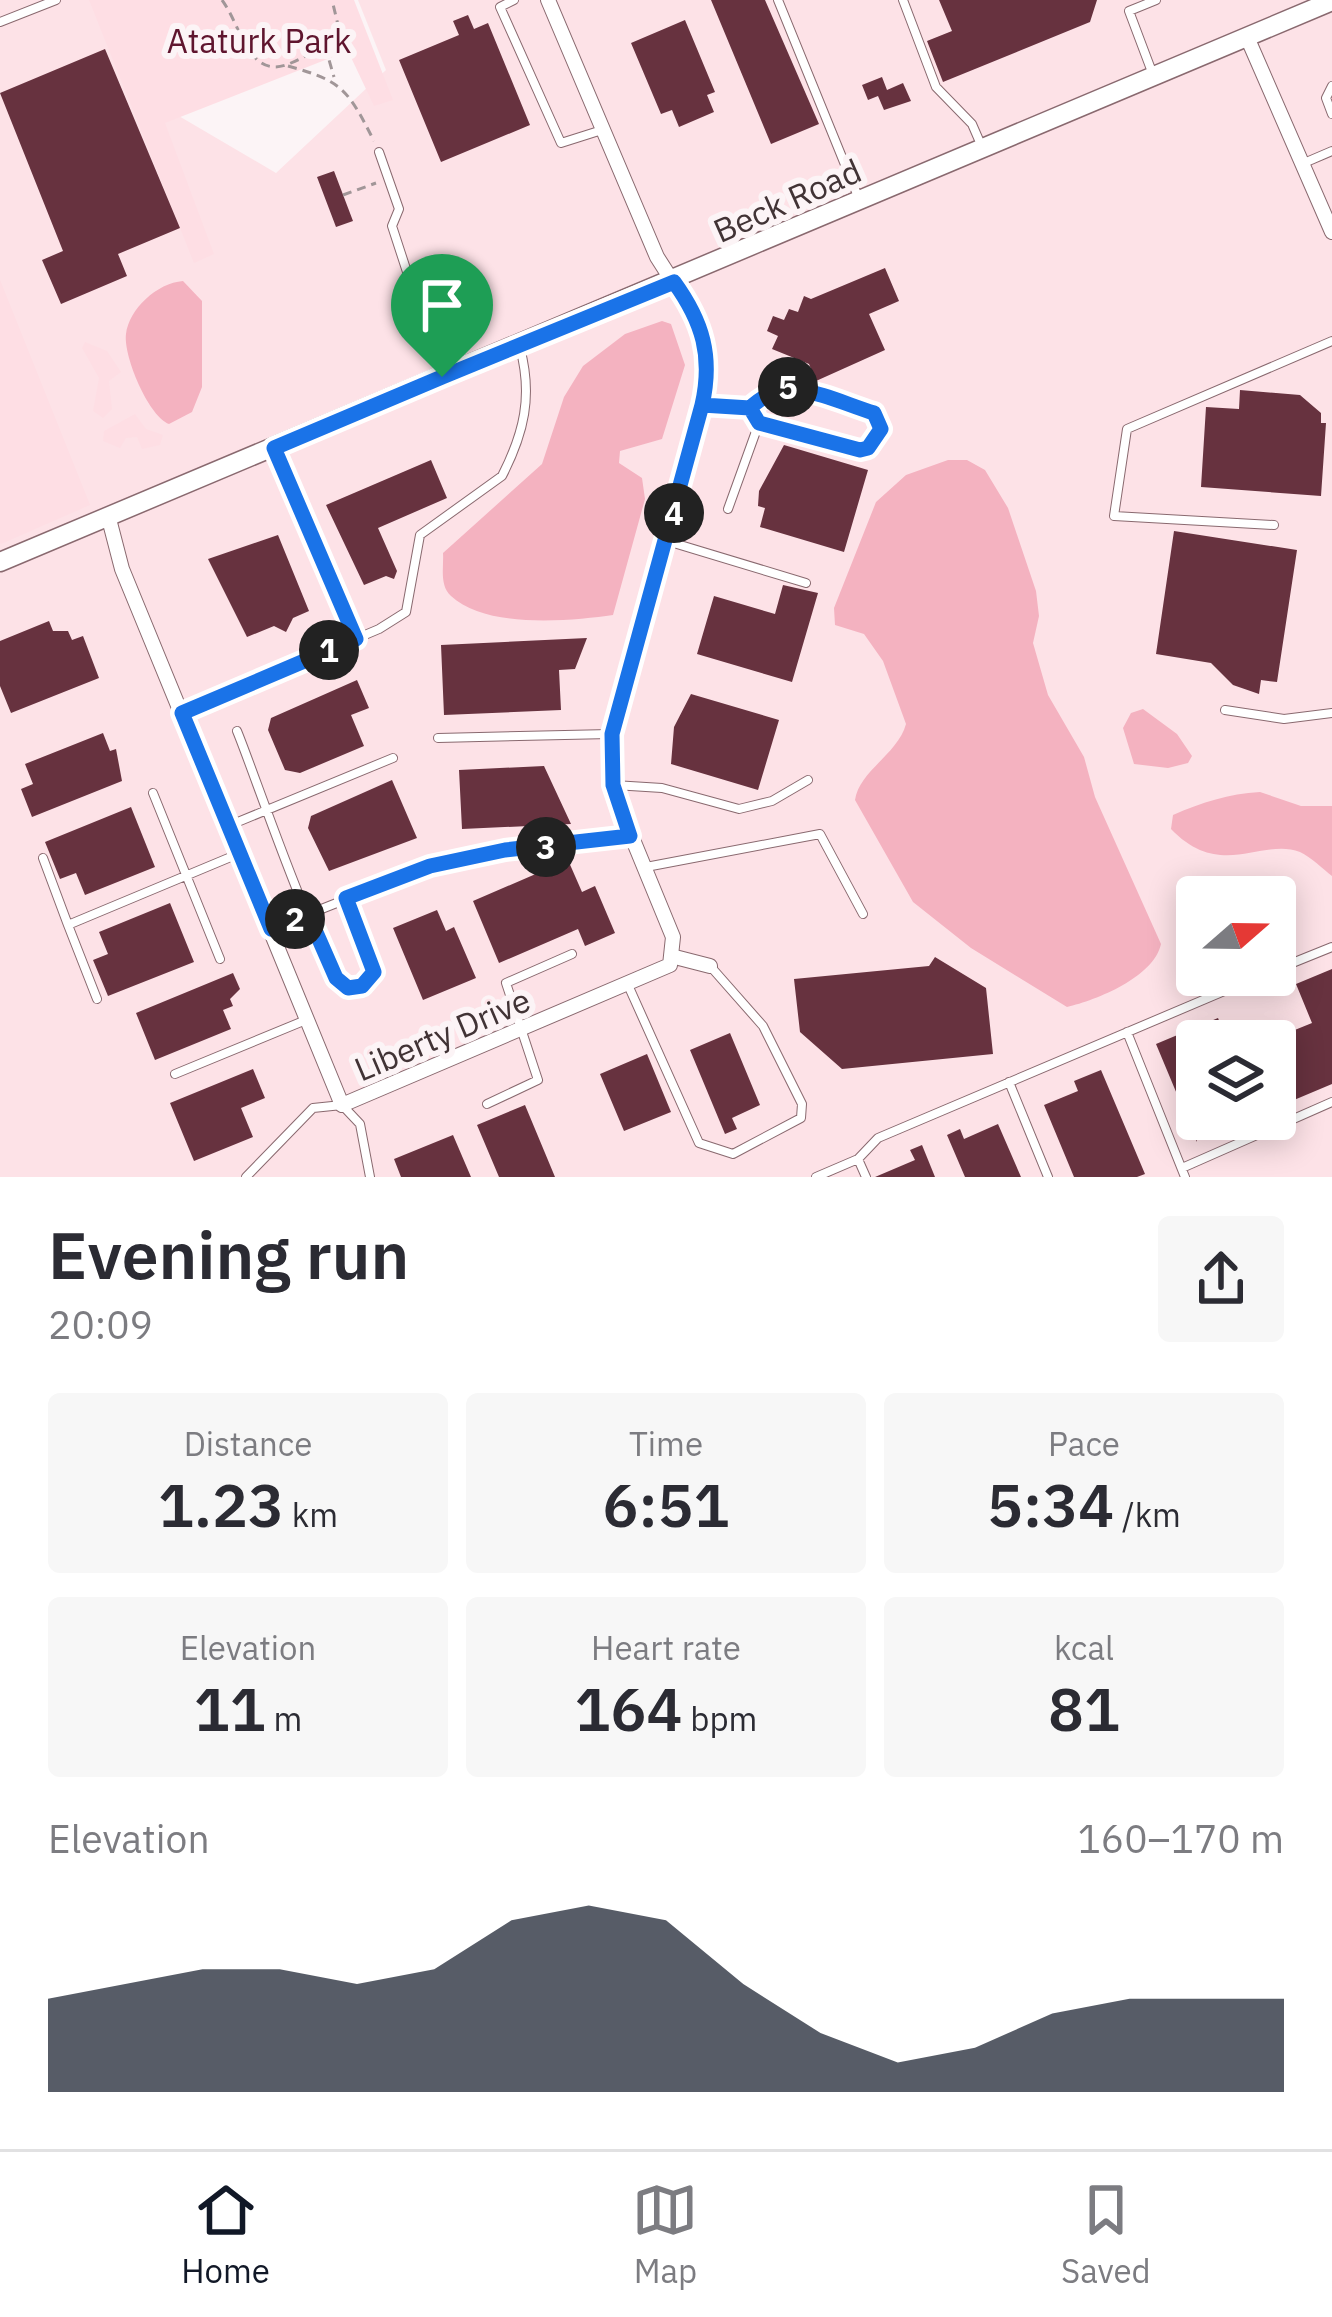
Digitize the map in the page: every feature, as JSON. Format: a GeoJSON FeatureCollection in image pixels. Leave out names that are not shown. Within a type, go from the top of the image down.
{"type":"FeatureCollection","features":[{"type":"Feature","properties":{"kind":"street"},"geometry":{"type":"LineString","coordinates":[[548,0],[657,257],[703,329],[708,377],[702,405],[612,734],[613,785],[673,937],[675,957],[710,967]]}},
{"type":"Feature","properties":{"kind":"street","name":"Beck Road"},"geometry":{"type":"LineString","coordinates":[[0,562],[1332,1]]}},
{"type":"Feature","properties":{"kind":"street"},"geometry":{"type":"LineString","coordinates":[[1247,37],[1332,232]]}},
{"type":"Feature","properties":{"kind":"street","name":"Liberty Drive"},"geometry":{"type":"LineString","coordinates":[[109,519],[122,569],[342,1105],[662,971],[675,957]]}},
{"type":"Feature","properties":{"kind":"lane"},"geometry":{"type":"LineString","coordinates":[[0,22],[56,0]]}},
{"type":"Feature","properties":{"kind":"lane"},"geometry":{"type":"LineString","coordinates":[[514,0],[500,7],[561,142],[602,130]]}},
{"type":"Feature","properties":{"kind":"lane"},"geometry":{"type":"LineString","coordinates":[[778,0],[860,200]]}},
{"type":"Feature","properties":{"kind":"lane"},"geometry":{"type":"LineString","coordinates":[[903,0],[936,87],[972,124],[983,148]]}},
{"type":"Feature","properties":{"kind":"lane"},"geometry":{"type":"LineString","coordinates":[[1124,0],[1154,76]]}},
{"type":"Feature","properties":{"kind":"lane"},"geometry":{"type":"LineString","coordinates":[[1129,11],[1156,0]]}},
{"type":"Feature","properties":{"kind":"lane"},"geometry":{"type":"LineString","coordinates":[[1332,86],[1326,98],[1332,114]]}},
{"type":"Feature","properties":{"kind":"lane"},"geometry":{"type":"LineString","coordinates":[[1303,164],[1332,151]]}},
{"type":"Feature","properties":{"kind":"lane"},"geometry":{"type":"LineString","coordinates":[[380,152],[399,209],[392,226],[442,377]]}},
{"type":"Feature","properties":{"kind":"lane"},"geometry":{"type":"LineString","coordinates":[[1274,525],[1114,516],[1126,429],[1332,341]]}},
{"type":"Feature","properties":{"kind":"lane"},"geometry":{"type":"LineString","coordinates":[[182,713],[356,639],[406,612],[420,535],[502,476],[530,403],[519,344]]}},
{"type":"Feature","properties":{"kind":"lane"},"geometry":{"type":"LineString","coordinates":[[702,405],[750,408],[773,388],[790,387],[874,413],[881,429],[868,448],[860,450],[759,423],[750,408]]}},
{"type":"Feature","properties":{"kind":"lane"},"geometry":{"type":"LineString","coordinates":[[728,508],[759,423]]}},
{"type":"Feature","properties":{"kind":"lane"},"geometry":{"type":"LineString","coordinates":[[274,448],[356,639]]}},
{"type":"Feature","properties":{"kind":"lane"},"geometry":{"type":"LineString","coordinates":[[666,541],[806,583]]}},
{"type":"Feature","properties":{"kind":"lane"},"geometry":{"type":"LineString","coordinates":[[1225,710],[1284,718],[1332,712]]}},
{"type":"Feature","properties":{"kind":"lane"},"geometry":{"type":"LineString","coordinates":[[237,731],[340,984],[362,986],[374,972],[373,963],[346,898]]}},
{"type":"Feature","properties":{"kind":"lane"},"geometry":{"type":"LineString","coordinates":[[437,738],[612,734]]}},
{"type":"Feature","properties":{"kind":"lane"},"geometry":{"type":"LineString","coordinates":[[228,826],[393,758]]}},
{"type":"Feature","properties":{"kind":"lane"},"geometry":{"type":"LineString","coordinates":[[613,785],[662,788],[739,809],[772,801],[808,780]]}},
{"type":"Feature","properties":{"kind":"lane"},"geometry":{"type":"LineString","coordinates":[[153,793],[220,959]]}},
{"type":"Feature","properties":{"kind":"lane"},"geometry":{"type":"LineString","coordinates":[[644,868],[820,834],[863,914]]}},
{"type":"Feature","properties":{"kind":"lane"},"geometry":{"type":"LineString","coordinates":[[271,929],[346,898],[468,858],[630,836]]}},
{"type":"Feature","properties":{"kind":"lane"},"geometry":{"type":"LineString","coordinates":[[68,925],[240,854]]}},
{"type":"Feature","properties":{"kind":"lane"},"geometry":{"type":"LineString","coordinates":[[43,858],[97,999]]}},
{"type":"Feature","properties":{"kind":"lane"},"geometry":{"type":"LineString","coordinates":[[1296,962],[1332,947]]}},
{"type":"Feature","properties":{"kind":"lane"},"geometry":{"type":"LineString","coordinates":[[487,1104],[538,1080],[506,983],[572,954]]}},
{"type":"Feature","properties":{"kind":"lane"},"geometry":{"type":"LineString","coordinates":[[628,985],[699,1143],[734,1154],[801,1118],[802,1104],[763,1026],[710,967]]}},
{"type":"Feature","properties":{"kind":"lane"},"geometry":{"type":"LineString","coordinates":[[817,1177],[858,1159],[878,1138],[1212,996]]}},
{"type":"Feature","properties":{"kind":"lane"},"geometry":{"type":"LineString","coordinates":[[175,1074],[308,1020]]}},
{"type":"Feature","properties":{"kind":"lane"},"geometry":{"type":"LineString","coordinates":[[1127,1032],[1184,1172],[1332,1102]]}},
{"type":"Feature","properties":{"kind":"lane"},"geometry":{"type":"LineString","coordinates":[[1009,1082],[1048,1177]]}},
{"type":"Feature","properties":{"kind":"lane"},"geometry":{"type":"LineString","coordinates":[[246,1177],[314,1108],[342,1105],[360,1124],[370,1177]]}},
{"type":"Feature","properties":{"kind":"lane"},"geometry":{"type":"LineString","coordinates":[[858,1159],[866,1177]]}},
{"type":"Feature","properties":{"kind":"path"},"geometry":{"type":"LineString","coordinates":[[222,0],[261,66],[286,66],[334,79]]}},
{"type":"Feature","properties":{"kind":"path"},"geometry":{"type":"LineString","coordinates":[[286,66],[339,29],[332,0]]}},
{"type":"Feature","properties":{"kind":"path"},"geometry":{"type":"LineString","coordinates":[[323,44],[334,79],[352,99],[380,152]]}},
{"type":"Feature","properties":{"kind":"path"},"geometry":{"type":"LineString","coordinates":[[343,195],[389,180]]}},
{"type":"Feature","properties":{"kind":"shaded area"},"geometry":{"type":"Polygon","coordinates":[[[0,0],[92,0],[126,85],[276,173],[386,70],[358,0],[1332,0],[1332,1177],[0,1177],[0,0]]]}},
{"type":"Feature","properties":{"kind":"shaded area"},"geometry":{"type":"Polygon","coordinates":[[[183,281],[202,301],[202,387],[192,412],[169,424],[153,410],[139,385],[126,334],[146,299],[183,281]]]}},
{"type":"Feature","properties":{"kind":"shaded area"},"geometry":{"type":"Polygon","coordinates":[[[662,321],[671,324],[685,365],[662,439],[620,451],[619,463],[642,478],[645,499],[613,615],[529,620],[466,607],[447,592],[443,553],[542,464],[564,397],[583,366],[625,334],[662,321]]]}},
{"type":"Feature","properties":{"kind":"shaded area"},"geometry":{"type":"Polygon","coordinates":[[[948,460],[967,460],[985,470],[1008,508],[1036,591],[1039,616],[1033,643],[1048,695],[1084,757],[1095,797],[1161,944],[1136,977],[1067,1007],[971,948],[913,902],[855,800],[864,780],[906,724],[883,661],[864,634],[835,625],[834,608],[876,502],[906,475],[948,460]]]}},
{"type":"Feature","properties":{"kind":"shaded area"},"geometry":{"type":"Polygon","coordinates":[[[1143,709],[1177,734],[1192,756],[1188,763],[1168,768],[1134,764],[1123,728],[1131,713],[1143,709]]]}},
{"type":"Feature","properties":{"kind":"shaded area"},"geometry":{"type":"Polygon","coordinates":[[[1260,792],[1301,806],[1332,806],[1332,876],[1300,852],[1207,852],[1171,829],[1173,815],[1184,810],[1260,792]]]}},
{"type":"Feature","properties":{"kind":"green space","name":"Ataturk Park"},"geometry":{"type":"Polygon","coordinates":[[[89,0],[354,0],[393,100],[374,106],[348,51],[165,123],[214,254],[194,263],[89,0]]]}},
{"type":"Feature","properties":{"kind":"green space"},"geometry":{"type":"Polygon","coordinates":[[[0,280],[90,505],[1,544],[0,543],[0,280]]]}},
{"type":"Feature","properties":{"kind":"green space"},"geometry":{"type":"Polygon","coordinates":[[[85,342],[107,351],[121,372],[109,381],[112,409],[103,418],[93,411],[99,378],[82,348],[85,342]]]}},
{"type":"Feature","properties":{"kind":"green space"},"geometry":{"type":"Polygon","coordinates":[[[135,414],[146,429],[163,435],[160,445],[142,449],[137,437],[126,438],[120,448],[103,441],[104,431],[135,414]]]}},
{"type":"Feature","properties":{"kind":"building"},"geometry":{"type":"Polygon","coordinates":[[[711,0],[765,0],[819,124],[771,144],[711,0]]]}},
{"type":"Feature","properties":{"kind":"building"},"geometry":{"type":"Polygon","coordinates":[[[939,0],[1097,0],[1090,22],[943,82],[927,41],[952,31],[939,0]]]}},
{"type":"Feature","properties":{"kind":"building"},"geometry":{"type":"Polygon","coordinates":[[[468,15],[474,29],[488,23],[530,125],[441,162],[399,60],[459,35],[453,21],[468,15]]]}},
{"type":"Feature","properties":{"kind":"building"},"geometry":{"type":"Polygon","coordinates":[[[685,20],[715,92],[707,95],[714,112],[679,127],[672,110],[661,114],[631,43],[685,20]]]}},
{"type":"Feature","properties":{"kind":"building"},"geometry":{"type":"Polygon","coordinates":[[[105,49],[180,228],[118,254],[127,276],[61,304],[42,260],[63,251],[0,93],[105,49]]]}},
{"type":"Feature","properties":{"kind":"building"},"geometry":{"type":"Polygon","coordinates":[[[882,77],[887,90],[903,83],[911,101],[884,110],[878,96],[868,100],[862,85],[882,77]]]}},
{"type":"Feature","properties":{"kind":"building"},"geometry":{"type":"Polygon","coordinates":[[[334,171],[353,221],[336,227],[317,177],[334,171]]]}},
{"type":"Feature","properties":{"kind":"building"},"geometry":{"type":"Polygon","coordinates":[[[885,268],[899,301],[869,314],[885,350],[816,381],[809,364],[772,349],[778,336],[767,331],[773,316],[784,320],[789,309],[798,312],[804,296],[811,299],[885,268]]]}},
{"type":"Feature","properties":{"kind":"building"},"geometry":{"type":"Polygon","coordinates":[[[1240,390],[1300,395],[1321,413],[1321,423],[1326,423],[1321,496],[1201,487],[1206,407],[1239,409],[1240,390]]]}},
{"type":"Feature","properties":{"kind":"building"},"geometry":{"type":"Polygon","coordinates":[[[784,445],[868,470],[844,552],[760,527],[765,508],[758,506],[759,491],[784,445]]]}},
{"type":"Feature","properties":{"kind":"building"},"geometry":{"type":"Polygon","coordinates":[[[431,460],[447,498],[378,528],[397,571],[394,579],[386,576],[364,585],[326,505],[431,460]]]}},
{"type":"Feature","properties":{"kind":"building"},"geometry":{"type":"Polygon","coordinates":[[[1174,531],[1297,550],[1277,682],[1261,680],[1259,694],[1233,685],[1211,663],[1156,654],[1174,531]]]}},
{"type":"Feature","properties":{"kind":"building"},"geometry":{"type":"Polygon","coordinates":[[[278,535],[309,611],[293,618],[286,632],[274,626],[247,637],[208,559],[278,535]]]}},
{"type":"Feature","properties":{"kind":"building"},"geometry":{"type":"Polygon","coordinates":[[[783,585],[818,593],[792,682],[697,654],[714,596],[775,614],[783,585]]]}},
{"type":"Feature","properties":{"kind":"building"},"geometry":{"type":"Polygon","coordinates":[[[49,621],[53,631],[68,631],[72,640],[83,636],[99,678],[11,713],[0,686],[0,641],[49,621]]]}},
{"type":"Feature","properties":{"kind":"building"},"geometry":{"type":"Polygon","coordinates":[[[587,638],[575,669],[559,670],[561,710],[444,715],[441,645],[587,638]]]}},
{"type":"Feature","properties":{"kind":"building"},"geometry":{"type":"Polygon","coordinates":[[[357,680],[369,708],[351,715],[364,746],[300,773],[285,770],[268,730],[271,718],[357,680]]]}},
{"type":"Feature","properties":{"kind":"building"},"geometry":{"type":"Polygon","coordinates":[[[691,694],[779,720],[758,790],[671,764],[674,727],[691,694]]]}},
{"type":"Feature","properties":{"kind":"building"},"geometry":{"type":"Polygon","coordinates":[[[103,733],[110,751],[116,749],[122,781],[32,817],[21,789],[33,784],[25,764],[103,733]]]}},
{"type":"Feature","properties":{"kind":"building"},"geometry":{"type":"Polygon","coordinates":[[[544,766],[571,824],[462,829],[459,770],[544,766]]]}},
{"type":"Feature","properties":{"kind":"building"},"geometry":{"type":"Polygon","coordinates":[[[392,780],[417,838],[329,871],[308,828],[311,816],[392,780]]]}},
{"type":"Feature","properties":{"kind":"building"},"geometry":{"type":"Polygon","coordinates":[[[131,807],[155,867],[85,895],[76,873],[60,879],[45,842],[131,807]]]}},
{"type":"Feature","properties":{"kind":"building"},"geometry":{"type":"Polygon","coordinates":[[[568,860],[582,892],[595,886],[615,933],[585,946],[578,929],[499,963],[473,901],[568,860]]]}},
{"type":"Feature","properties":{"kind":"building"},"geometry":{"type":"Polygon","coordinates":[[[170,903],[194,962],[108,996],[93,960],[108,954],[99,932],[170,903]]]}},
{"type":"Feature","properties":{"kind":"building"},"geometry":{"type":"Polygon","coordinates":[[[437,910],[446,931],[454,927],[476,978],[423,1000],[393,928],[437,910]]]}},
{"type":"Feature","properties":{"kind":"building"},"geometry":{"type":"Polygon","coordinates":[[[935,957],[986,988],[993,1054],[842,1069],[800,1032],[794,979],[929,966],[935,957]]]}},
{"type":"Feature","properties":{"kind":"building"},"geometry":{"type":"Polygon","coordinates":[[[1332,969],[1332,1084],[1296,1099],[1296,1029],[1312,1023],[1296,984],[1332,969]]]}},
{"type":"Feature","properties":{"kind":"building"},"geometry":{"type":"Polygon","coordinates":[[[233,973],[240,989],[230,999],[233,1006],[223,1010],[231,1029],[155,1060],[136,1013],[233,973]]]}},
{"type":"Feature","properties":{"kind":"building"},"geometry":{"type":"Polygon","coordinates":[[[730,1033],[760,1105],[732,1118],[737,1129],[725,1134],[690,1050],[730,1033]]]}},
{"type":"Feature","properties":{"kind":"building"},"geometry":{"type":"Polygon","coordinates":[[[1176,1036],[1176,1092],[1156,1044],[1176,1036]]]}},
{"type":"Feature","properties":{"kind":"building"},"geometry":{"type":"Polygon","coordinates":[[[647,1054],[671,1112],[624,1131],[600,1074],[647,1054]]]}},
{"type":"Feature","properties":{"kind":"building"},"geometry":{"type":"Polygon","coordinates":[[[253,1069],[265,1098],[241,1108],[253,1137],[194,1161],[170,1103],[253,1069]]]}},
{"type":"Feature","properties":{"kind":"building"},"geometry":{"type":"Polygon","coordinates":[[[1101,1070],[1145,1174],[1074,1177],[1044,1105],[1078,1091],[1074,1081],[1101,1070]]]}},
{"type":"Feature","properties":{"kind":"building"},"geometry":{"type":"Polygon","coordinates":[[[525,1105],[555,1177],[499,1177],[477,1125],[525,1105]]]}},
{"type":"Feature","properties":{"kind":"building"},"geometry":{"type":"Polygon","coordinates":[[[998,1124],[1021,1177],[965,1177],[947,1135],[960,1129],[964,1139],[998,1124]]]}},
{"type":"Feature","properties":{"kind":"building"},"geometry":{"type":"Polygon","coordinates":[[[453,1135],[471,1177],[401,1177],[394,1159],[453,1135]]]}},
{"type":"Feature","properties":{"kind":"building"},"geometry":{"type":"Polygon","coordinates":[[[922,1145],[935,1177],[875,1177],[915,1160],[910,1150],[922,1145]]]}},
{"type":"Feature","properties":{"kind":"route"},"geometry":{"type":"LineString","coordinates":[[442,377],[274,448],[356,639],[182,713],[271,929],[308,914],[336,978],[348,988],[362,986],[374,972],[346,898],[430,866],[505,850],[602,843],[630,836],[610,772],[612,734],[702,405],[750,408],[759,423],[860,450],[868,448],[881,429],[874,413],[790,387],[773,388],[750,408],[702,405],[708,377],[703,329],[674,282],[442,377]]}}]}
